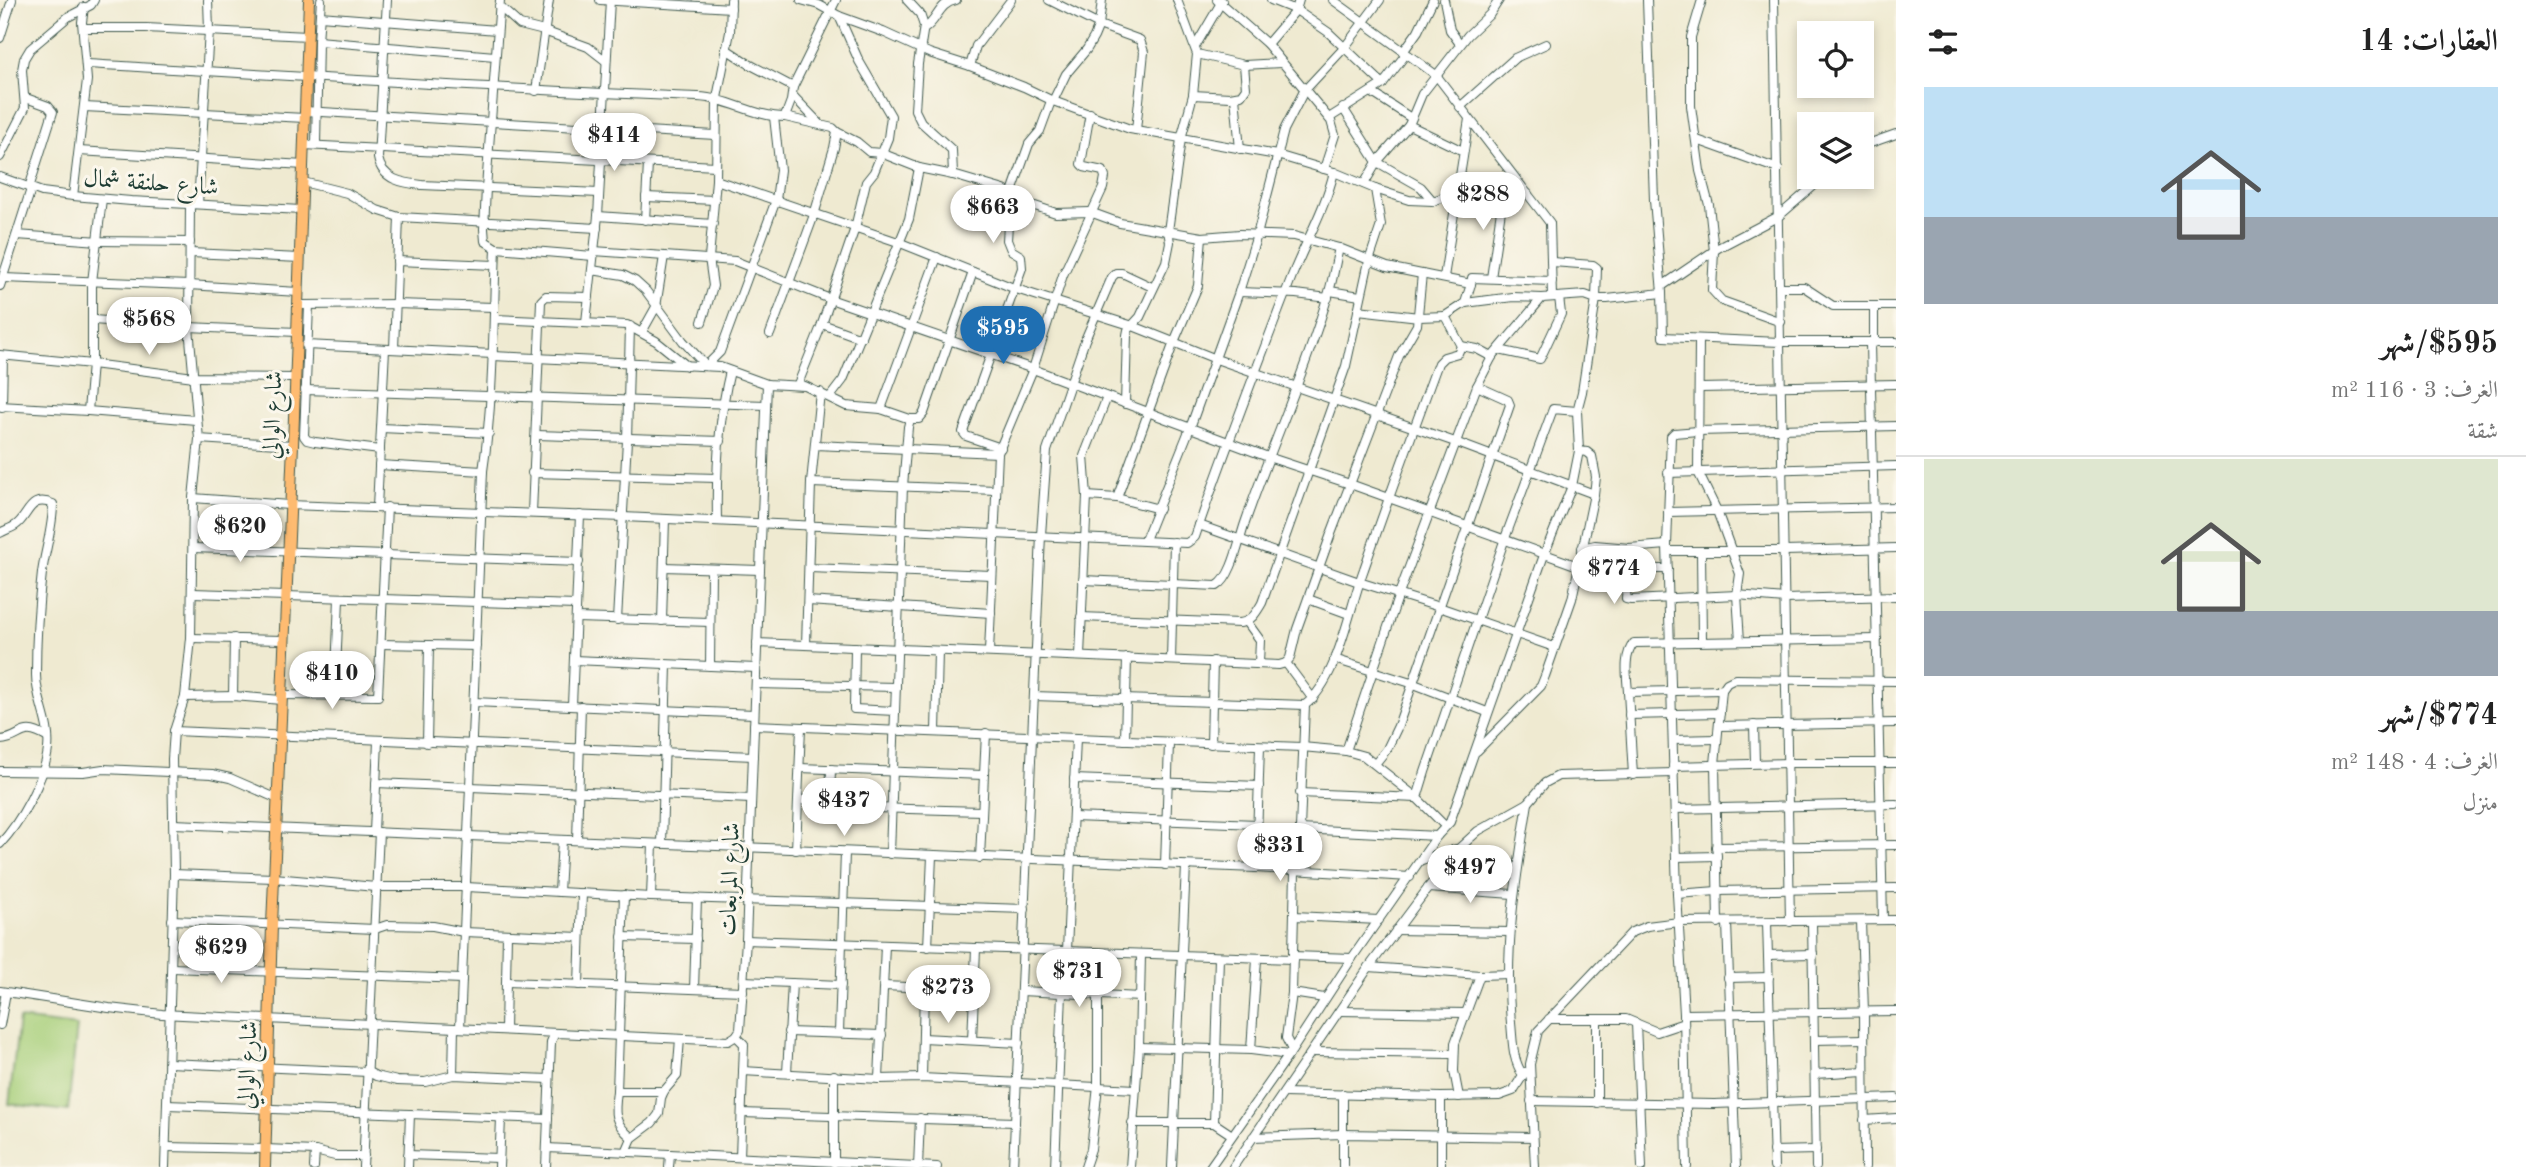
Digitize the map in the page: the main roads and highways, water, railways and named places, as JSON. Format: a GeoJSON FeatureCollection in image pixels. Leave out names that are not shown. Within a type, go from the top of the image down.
{"type":"FeatureCollection","features":[{"type":"Feature","properties":{"kind":"main road","name":"شارع الوالي"},"geometry":{"type":"LineString","coordinates":[[265,1167],[289,505],[297,332],[303,306],[298,292],[301,210],[304,145],[312,78],[308,36],[309,0]]}}]}
